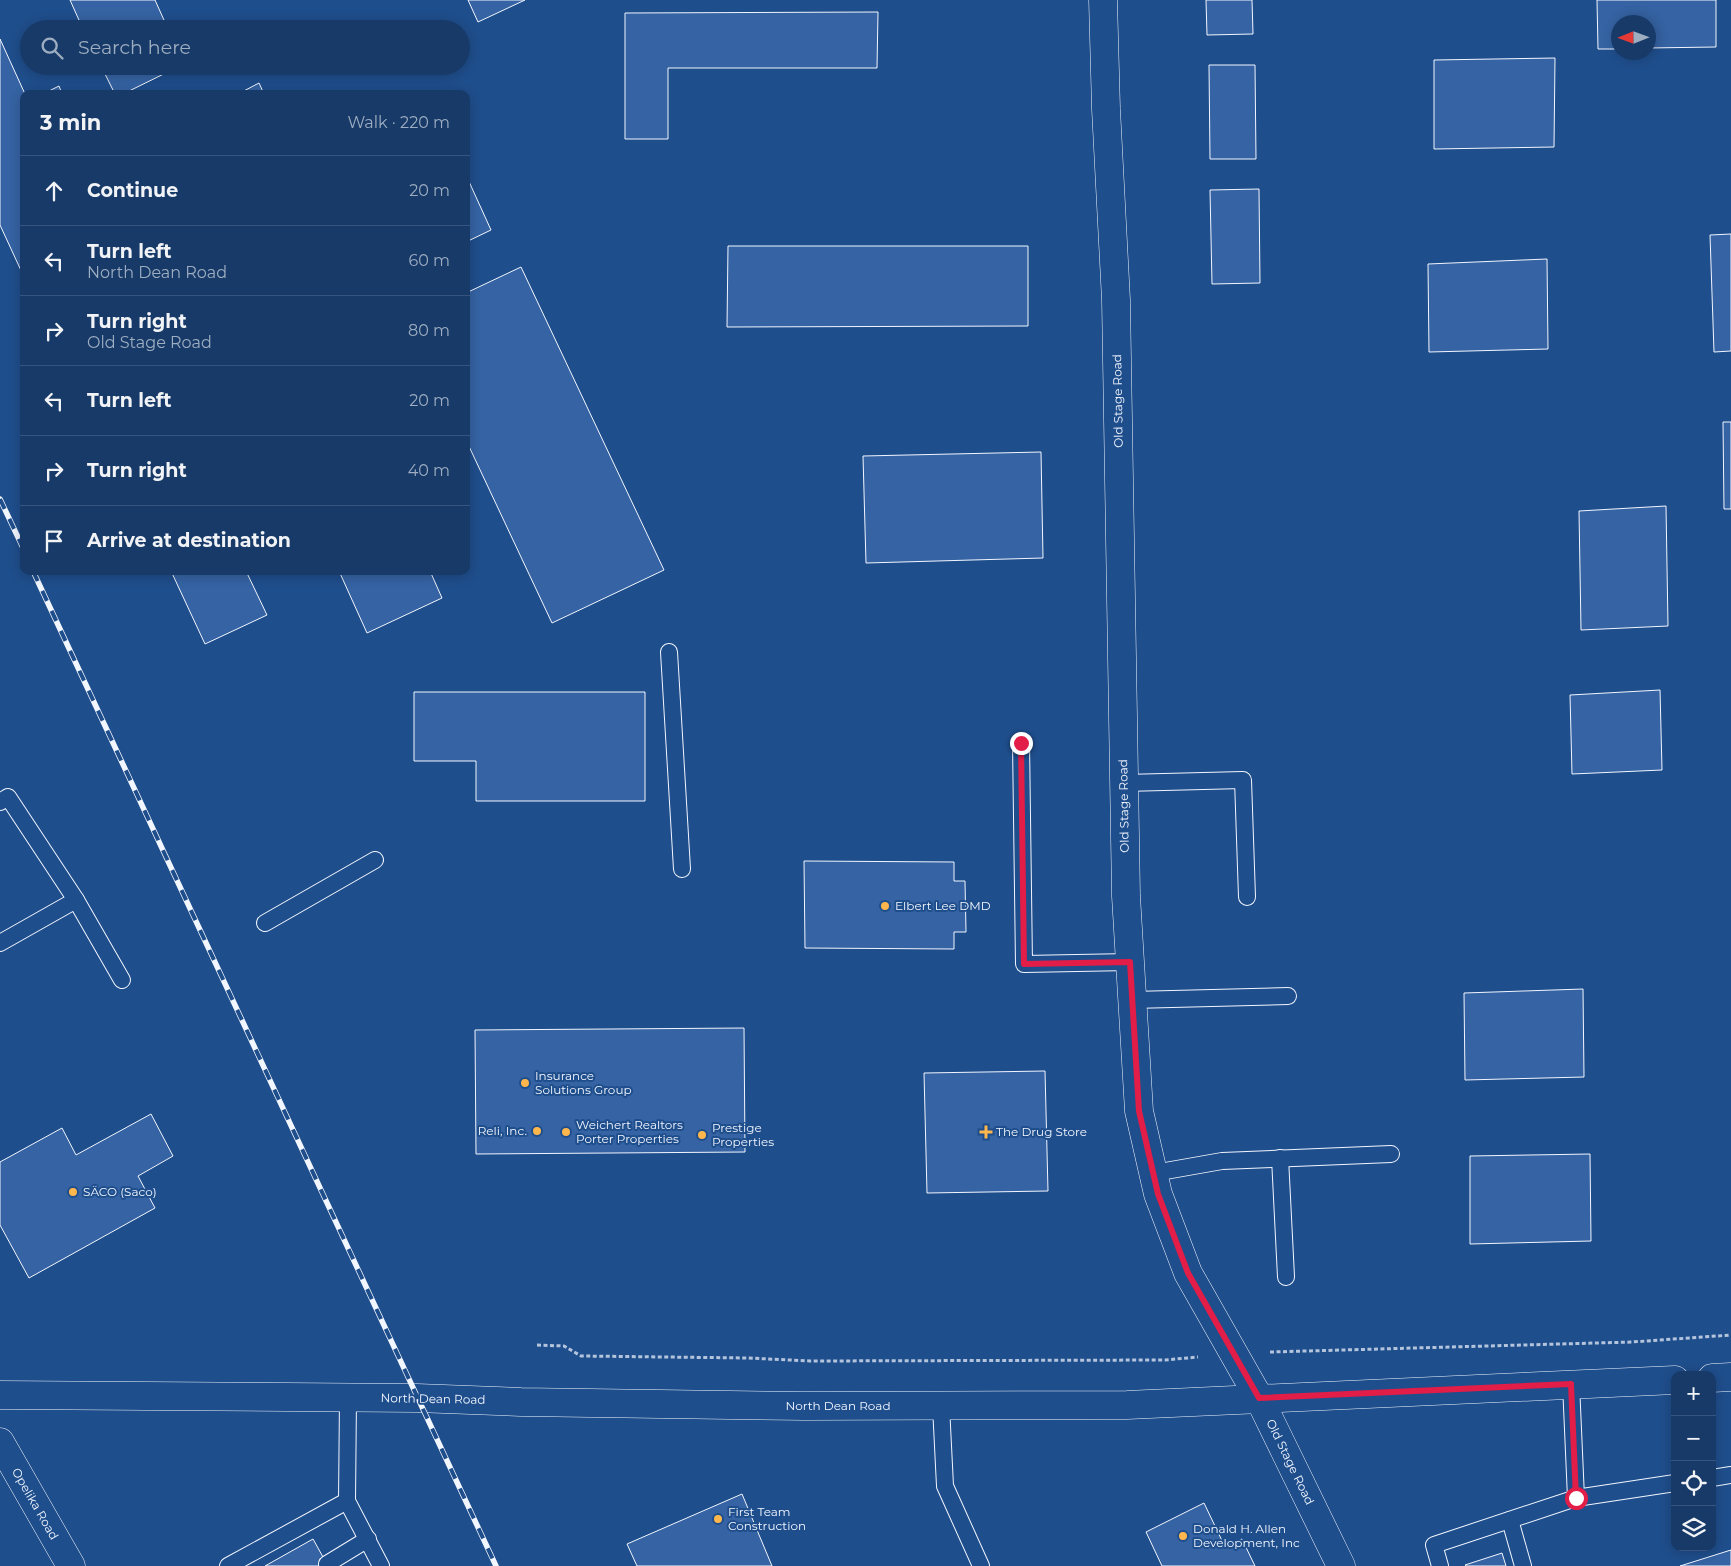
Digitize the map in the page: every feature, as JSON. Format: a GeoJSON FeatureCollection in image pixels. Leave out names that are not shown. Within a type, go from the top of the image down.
{"type":"FeatureCollection","features":[{"type":"Feature","properties":{"kind":"street","name":"Old Stage Road"},"geometry":{"type":"LineString","coordinates":[[1104,0],[1106,109],[1116,300],[1126,896],[1139,1111],[1158,1194],[1188,1273],[1259,1398],[1341,1566]]}},
{"type":"Feature","properties":{"kind":"street"},"geometry":{"type":"LineString","coordinates":[[1716,1378],[1731,1377]]}},
{"type":"Feature","properties":{"kind":"street","name":"North Dean Road"},"geometry":{"type":"LineString","coordinates":[[0,1395],[348,1398],[804,1406],[1127,1405],[1671,1380]]}},
{"type":"Feature","properties":{"kind":"street","name":"Opelika Road"},"geometry":{"type":"LineString","coordinates":[[0,1442],[71,1566]]}},
{"type":"Feature","properties":{"kind":"lane"},"geometry":{"type":"LineString","coordinates":[[669,652],[682,869]]}},
{"type":"Feature","properties":{"kind":"lane"},"geometry":{"type":"LineString","coordinates":[[1021,743],[1024,964],[1130,962]]}},
{"type":"Feature","properties":{"kind":"lane"},"geometry":{"type":"LineString","coordinates":[[1124,783],[1243,780],[1248,897]]}},
{"type":"Feature","properties":{"kind":"lane"},"geometry":{"type":"LineString","coordinates":[[3,795],[76,900],[122,980]]}},
{"type":"Feature","properties":{"kind":"lane"},"geometry":{"type":"LineString","coordinates":[[265,923],[375,860]]}},
{"type":"Feature","properties":{"kind":"lane"},"geometry":{"type":"LineString","coordinates":[[0,943],[76,900]]}},
{"type":"Feature","properties":{"kind":"lane"},"geometry":{"type":"LineString","coordinates":[[1132,1000],[1288,996]]}},
{"type":"Feature","properties":{"kind":"lane"},"geometry":{"type":"LineString","coordinates":[[1154,1173],[1222,1161],[1391,1154]]}},
{"type":"Feature","properties":{"kind":"lane"},"geometry":{"type":"LineString","coordinates":[[1280,1158],[1286,1277]]}},
{"type":"Feature","properties":{"kind":"lane"},"geometry":{"type":"LineString","coordinates":[[1571,1384],[1576,1498]]}},
{"type":"Feature","properties":{"kind":"lane"},"geometry":{"type":"LineString","coordinates":[[348,1398],[348,1501],[381,1566]]}},
{"type":"Feature","properties":{"kind":"lane"},"geometry":{"type":"LineString","coordinates":[[941,1406],[945,1486],[981,1566]]}},
{"type":"Feature","properties":{"kind":"lane"},"geometry":{"type":"LineString","coordinates":[[1716,1477],[1731,1475]]}},
{"type":"Feature","properties":{"kind":"lane"},"geometry":{"type":"LineString","coordinates":[[1440,1566],[1434,1545],[1576,1498],[1671,1484]]}},
{"type":"Feature","properties":{"kind":"lane"},"geometry":{"type":"LineString","coordinates":[[228,1566],[348,1501]]}},
{"type":"Feature","properties":{"kind":"lane"},"geometry":{"type":"LineString","coordinates":[[1510,1520],[1523,1566]]}},
{"type":"Feature","properties":{"kind":"lane"},"geometry":{"type":"LineString","coordinates":[[327,1564],[368,1540]]}},
{"type":"Feature","properties":{"kind":"path"},"geometry":{"type":"LineString","coordinates":[[537,1345],[564,1346],[581,1356],[748,1358],[810,1361],[1165,1360],[1234,1354],[1632,1342],[1731,1335]]}},
{"type":"Feature","properties":{"kind":"building"},"geometry":{"type":"Polygon","coordinates":[[[70,0],[155,0],[164,20],[79,20],[70,0]]]}},
{"type":"Feature","properties":{"kind":"building"},"geometry":{"type":"Polygon","coordinates":[[[468,0],[525,0],[478,22],[468,0]]]}},
{"type":"Feature","properties":{"kind":"building"},"geometry":{"type":"Polygon","coordinates":[[[1206,0],[1252,0],[1253,34],[1207,35],[1206,0]]]}},
{"type":"Feature","properties":{"kind":"building"},"geometry":{"type":"Polygon","coordinates":[[[1597,0],[1716,0],[1716,47],[1656,48],[1656,15],[1611,15],[1611,49],[1598,49],[1597,0]]]}},
{"type":"Feature","properties":{"kind":"building"},"geometry":{"type":"Polygon","coordinates":[[[878,12],[877,68],[668,68],[668,139],[625,139],[625,13],[878,12]]]}},
{"type":"Feature","properties":{"kind":"building"},"geometry":{"type":"Polygon","coordinates":[[[0,39],[23,90],[20,90],[20,268],[0,225],[0,39]]]}},
{"type":"Feature","properties":{"kind":"building"},"geometry":{"type":"Polygon","coordinates":[[[1555,58],[1554,147],[1434,149],[1434,60],[1555,58]]]}},
{"type":"Feature","properties":{"kind":"building"},"geometry":{"type":"Polygon","coordinates":[[[1209,65],[1255,65],[1256,159],[1210,159],[1209,65]]]}},
{"type":"Feature","properties":{"kind":"building"},"geometry":{"type":"Polygon","coordinates":[[[106,75],[162,75],[131,90],[113,90],[106,75]]]}},
{"type":"Feature","properties":{"kind":"building"},"geometry":{"type":"Polygon","coordinates":[[[259,83],[262,90],[246,90],[259,83]]]}},
{"type":"Feature","properties":{"kind":"building"},"geometry":{"type":"Polygon","coordinates":[[[59,86],[60,90],[51,90],[59,86]]]}},
{"type":"Feature","properties":{"kind":"building"},"geometry":{"type":"Polygon","coordinates":[[[470,184],[491,230],[470,240],[470,184]]]}},
{"type":"Feature","properties":{"kind":"building"},"geometry":{"type":"Polygon","coordinates":[[[1259,189],[1260,283],[1212,284],[1210,190],[1259,189]]]}},
{"type":"Feature","properties":{"kind":"building"},"geometry":{"type":"Polygon","coordinates":[[[1731,234],[1731,351],[1714,352],[1710,235],[1731,234]]]}},
{"type":"Feature","properties":{"kind":"building"},"geometry":{"type":"Polygon","coordinates":[[[728,246],[1028,246],[1028,326],[727,327],[728,246]]]}},
{"type":"Feature","properties":{"kind":"building"},"geometry":{"type":"Polygon","coordinates":[[[1547,259],[1548,349],[1429,352],[1428,264],[1547,259]]]}},
{"type":"Feature","properties":{"kind":"building"},"geometry":{"type":"Polygon","coordinates":[[[521,267],[664,570],[552,623],[470,449],[470,291],[521,267]]]}},
{"type":"Feature","properties":{"kind":"building"},"geometry":{"type":"Polygon","coordinates":[[[1723,422],[1731,422],[1731,509],[1724,509],[1723,422]]]}},
{"type":"Feature","properties":{"kind":"building"},"geometry":{"type":"Polygon","coordinates":[[[1041,452],[1043,558],[866,563],[863,456],[1041,452]]]}},
{"type":"Feature","properties":{"kind":"building"},"geometry":{"type":"Polygon","coordinates":[[[1666,506],[1668,626],[1581,630],[1579,511],[1666,506]]]}},
{"type":"Feature","properties":{"kind":"building"},"geometry":{"type":"Polygon","coordinates":[[[173,575],[248,575],[267,615],[205,644],[173,575]]]}},
{"type":"Feature","properties":{"kind":"building"},"geometry":{"type":"Polygon","coordinates":[[[341,575],[432,575],[442,598],[367,633],[341,575]]]}},
{"type":"Feature","properties":{"kind":"building"},"geometry":{"type":"Polygon","coordinates":[[[1660,690],[1662,770],[1572,774],[1570,695],[1660,690]]]}},
{"type":"Feature","properties":{"kind":"building"},"geometry":{"type":"Polygon","coordinates":[[[414,692],[645,692],[645,801],[476,801],[476,761],[414,761],[414,692]]]}},
{"type":"Feature","properties":{"kind":"building","name":"Elbert Lee DMD"},"geometry":{"type":"Polygon","coordinates":[[[804,861],[954,862],[954,881],[965,881],[966,932],[954,932],[954,949],[805,948],[804,861]]]}},
{"type":"Feature","properties":{"kind":"building"},"geometry":{"type":"Polygon","coordinates":[[[1583,989],[1584,1077],[1465,1080],[1464,993],[1583,989]]]}},
{"type":"Feature","properties":{"kind":"building"},"geometry":{"type":"Polygon","coordinates":[[[744,1028],[745,1152],[476,1154],[475,1030],[744,1028]]]}},
{"type":"Feature","properties":{"kind":"building","name":"The Drug Store"},"geometry":{"type":"Polygon","coordinates":[[[1045,1071],[1048,1191],[927,1193],[924,1073],[1045,1071]]]}},
{"type":"Feature","properties":{"kind":"building","name":"SÄCO (Saco)"},"geometry":{"type":"Polygon","coordinates":[[[151,1114],[173,1156],[138,1176],[155,1208],[29,1278],[0,1225],[0,1162],[62,1128],[76,1155],[151,1114]]]}},
{"type":"Feature","properties":{"kind":"building"},"geometry":{"type":"Polygon","coordinates":[[[1590,1154],[1591,1241],[1470,1244],[1470,1156],[1590,1154]]]}},
{"type":"Feature","properties":{"kind":"building","name":"First Team Construction"},"geometry":{"type":"Polygon","coordinates":[[[742,1494],[772,1566],[637,1566],[627,1544],[742,1494]]]}},
{"type":"Feature","properties":{"kind":"building","name":"Donald H. Allen Development, Inc"},"geometry":{"type":"Polygon","coordinates":[[[1204,1503],[1225,1547],[1242,1539],[1255,1566],[1162,1566],[1146,1532],[1204,1503]]]}},
{"type":"Feature","properties":{"kind":"building"},"geometry":{"type":"Polygon","coordinates":[[[313,1539],[328,1566],[265,1566],[313,1539]]]}},
{"type":"Feature","properties":{"kind":"building"},"geometry":{"type":"Polygon","coordinates":[[[1731,1550],[1731,1566],[1680,1566],[1731,1550]]]}},
{"type":"Feature","properties":{"kind":"building"},"geometry":{"type":"Polygon","coordinates":[[[1502,1553],[1506,1566],[1465,1565],[1502,1553]]]}},
{"type":"Feature","properties":{"kind":"railway"},"geometry":{"type":"LineString","coordinates":[[0,499],[20,542]]}},
{"type":"Feature","properties":{"kind":"railway"},"geometry":{"type":"LineString","coordinates":[[35,575],[496,1566]]}},
{"type":"Feature","properties":{"kind":"place","name":"Elbert Lee DMD"},"geometry":{"type":"Point","coordinates":[885,906]}},
{"type":"Feature","properties":{"kind":"place","name":"Insurance Solutions Group"},"geometry":{"type":"Point","coordinates":[525,1083]}},
{"type":"Feature","properties":{"kind":"place","name":"Reli, Inc."},"geometry":{"type":"Point","coordinates":[537,1131]}},
{"type":"Feature","properties":{"kind":"place","name":"Weichert Realtors Porter Properties"},"geometry":{"type":"Point","coordinates":[566,1132]}},
{"type":"Feature","properties":{"kind":"place","name":"The Drug Store"},"geometry":{"type":"Point","coordinates":[986,1132]}},
{"type":"Feature","properties":{"kind":"place","name":"Prestige Properties"},"geometry":{"type":"Point","coordinates":[702,1135]}},
{"type":"Feature","properties":{"kind":"place","name":"SÄCO (Saco)"},"geometry":{"type":"Point","coordinates":[73,1192]}},
{"type":"Feature","properties":{"kind":"place","name":"First Team Construction"},"geometry":{"type":"Point","coordinates":[718,1519]}},
{"type":"Feature","properties":{"kind":"place","name":"Donald H. Allen Development, Inc"},"geometry":{"type":"Point","coordinates":[1183,1536]}},
{"type":"Feature","properties":{"kind":"route"},"geometry":{"type":"LineString","coordinates":[[1021,743],[1024,964],[1130,962],[1139,1111],[1158,1194],[1188,1273],[1259,1398],[1571,1384],[1576,1498]]}}]}
